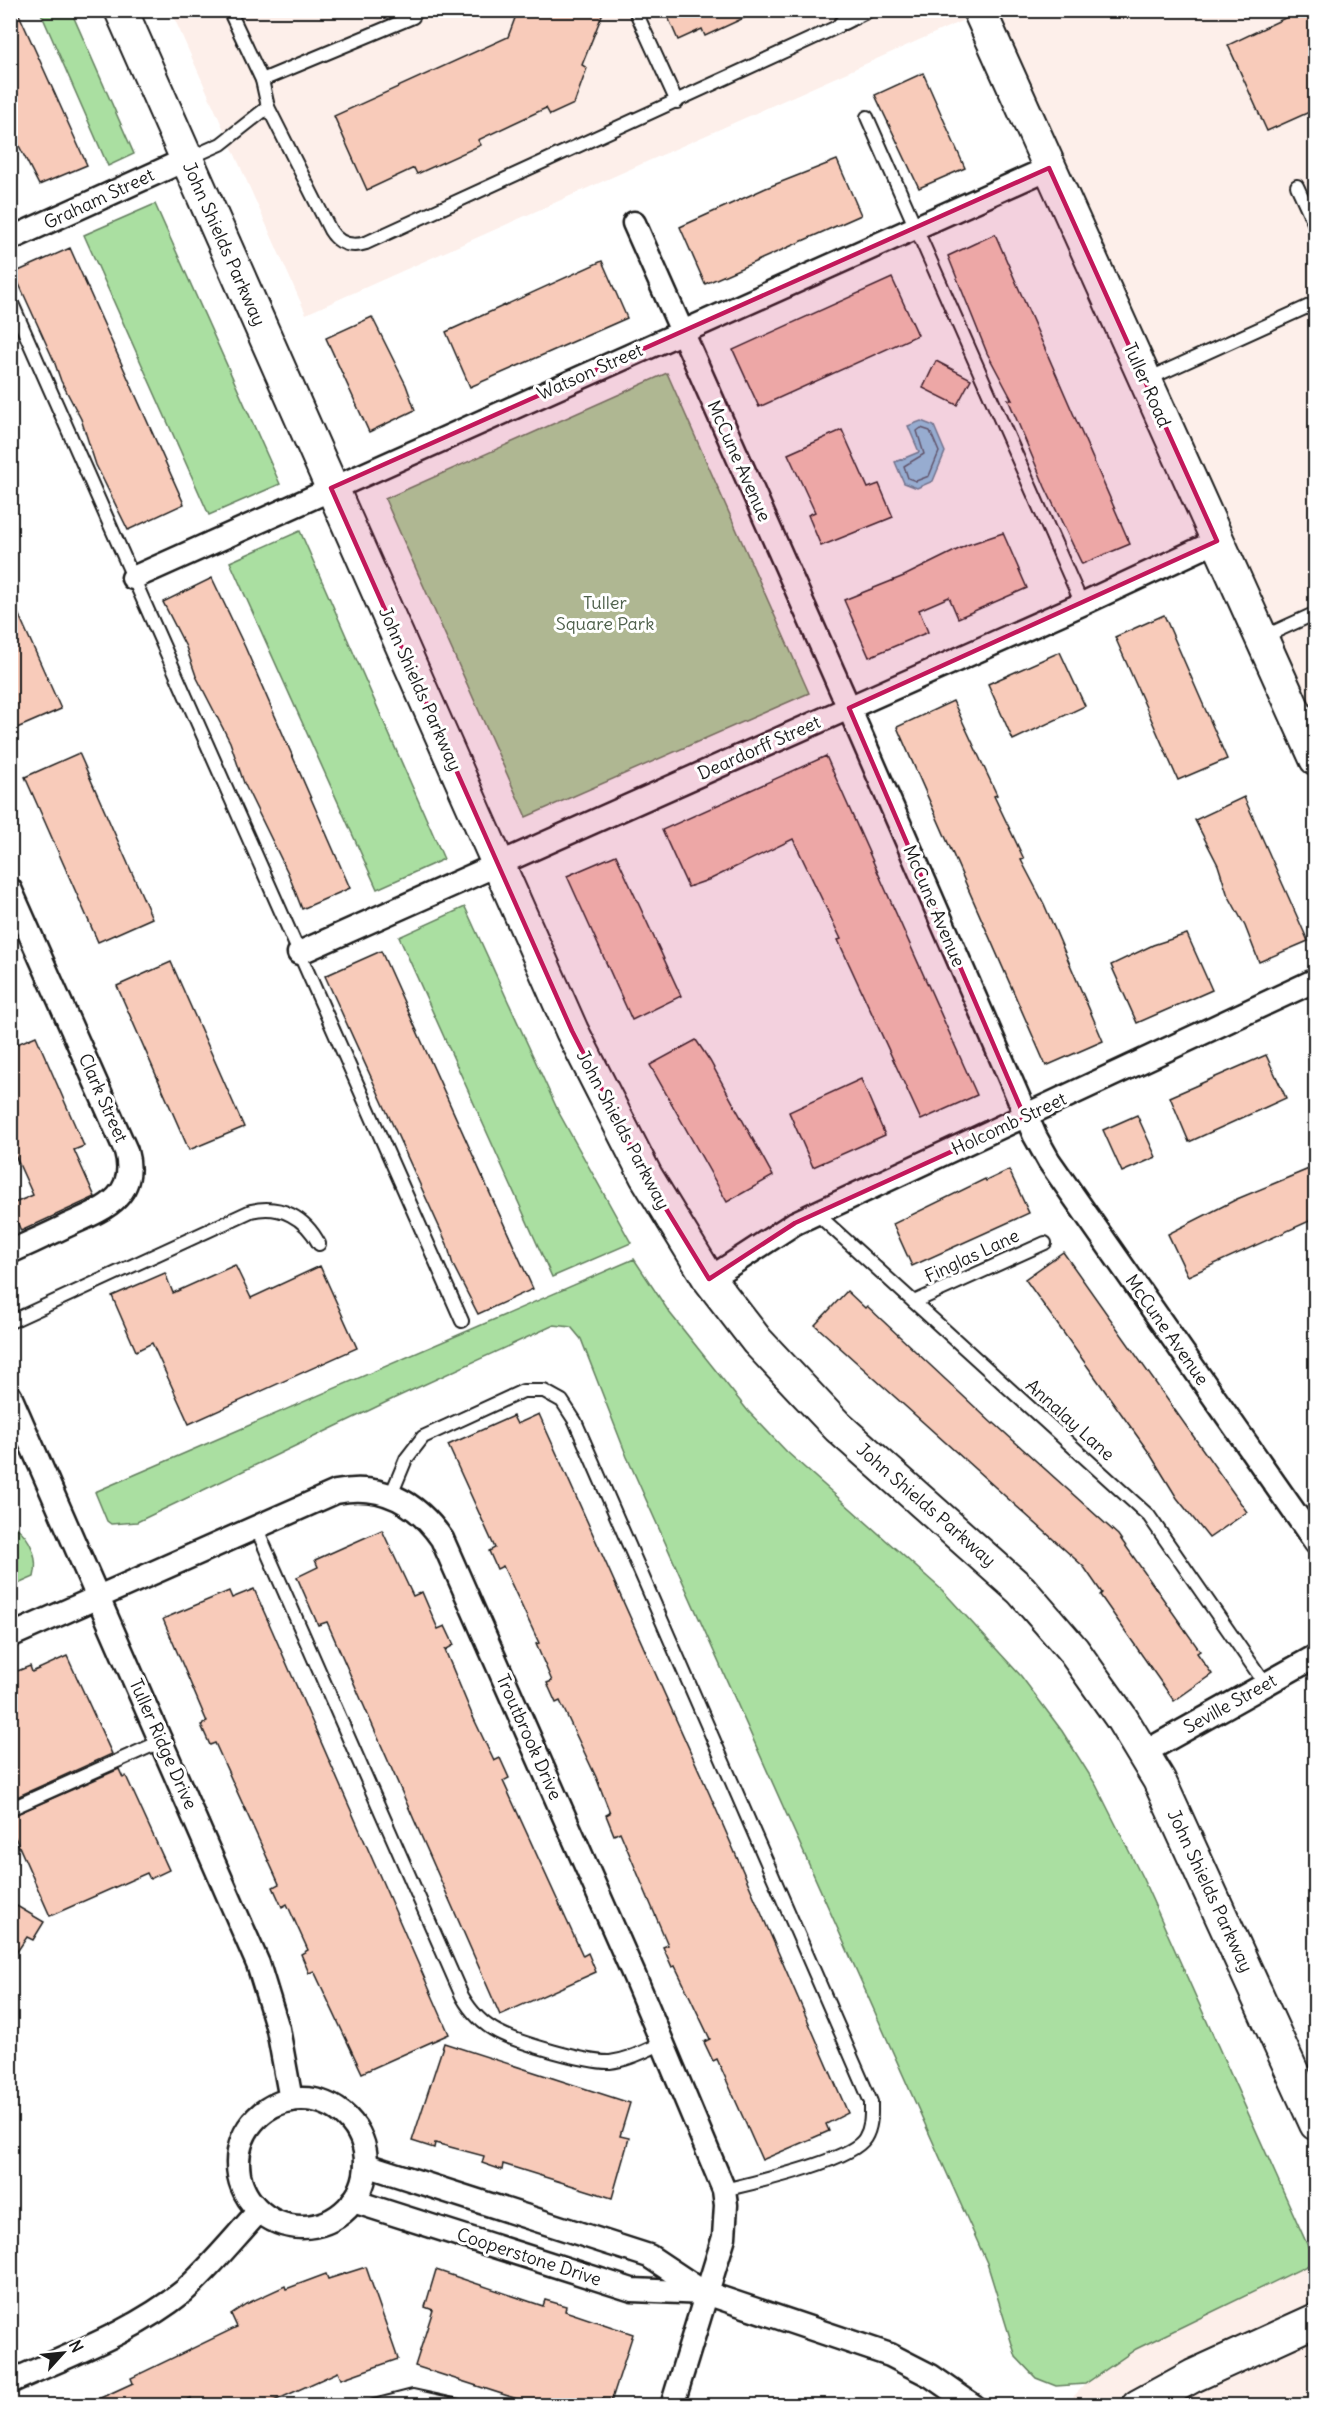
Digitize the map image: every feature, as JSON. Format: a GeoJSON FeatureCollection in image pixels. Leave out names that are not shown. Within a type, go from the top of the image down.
{"type":"FeatureCollection","features":[{"type":"Feature","properties":{"kind":"street","name":"John Shields Parkway"},"geometry":{"type":"LineString","coordinates":[[121,10],[572,1031],[611,1113],[646,1176],[709,1279],[763,1348],[818,1408],[1021,1590],[1073,1650],[1145,1752],[1316,2124]]}},
{"type":"Feature","properties":{"kind":"street","name":"Tuller Road"},"geometry":{"type":"LineString","coordinates":[[980,10],[1316,759]]}},
{"type":"Feature","properties":{"kind":"street","name":"Graham Street"},"geometry":{"type":"LineString","coordinates":[[10,239],[187,159]]}},
{"type":"Feature","properties":{"kind":"street","name":"Watson Street"},"geometry":{"type":"LineString","coordinates":[[133,578],[681,331],[916,230],[1049,168]]}},
{"type":"Feature","properties":{"kind":"street","name":"McCune Avenue"},"geometry":{"type":"LineString","coordinates":[[634,223],[849,708],[1025,1118],[1049,1161],[1316,1543]]}},
{"type":"Feature","properties":{"kind":"street","name":"Deardorff Street"},"geometry":{"type":"LineString","coordinates":[[299,953],[1082,604],[1217,541]]}},
{"type":"Feature","properties":{"kind":"street","name":"Clark Street"},"geometry":{"type":"LineString","coordinates":[[10,889],[126,1151],[129,1165],[124,1188],[110,1205],[10,1252]]}},
{"type":"Feature","properties":{"kind":"street","name":"Holcomb Street"},"geometry":{"type":"LineString","coordinates":[[709,1279],[780,1230],[1025,1118],[1316,980]]}},
{"type":"Feature","properties":{"kind":"street","name":"Tuller Ridge Drive"},"geometry":{"type":"LineString","coordinates":[[10,1396],[258,1964],[278,2029],[291,2100]]}},
{"type":"Feature","properties":{"kind":"street","name":"Troutbrook Drive"},"geometry":{"type":"LineString","coordinates":[[10,1636],[336,1492],[366,1489],[391,1495],[410,1504],[423,1514],[442,1539],[663,2043],[724,2190],[726,2205],[724,2237],[672,2406]]}},
{"type":"Feature","properties":{"kind":"street","name":"Seville Street"},"geometry":{"type":"LineString","coordinates":[[1145,1752],[1316,1656]]}},
{"type":"Feature","properties":{"kind":"street"},"geometry":{"type":"LineString","coordinates":[[291,2100],[320,2102],[345,2116],[362,2141],[366,2165],[364,2180],[353,2201],[334,2218],[307,2227],[287,2226],[259,2211],[246,2195],[239,2176],[240,2146],[255,2119],[272,2107],[291,2100]]}},
{"type":"Feature","properties":{"kind":"street","name":"Cooperstone Drive"},"geometry":{"type":"LineString","coordinates":[[366,2165],[643,2253],[707,2293],[890,2355],[931,2376],[974,2406]]}},
{"type":"Feature","properties":{"kind":"street","name":"Cooperstone Drive"},"geometry":{"type":"LineString","coordinates":[[353,2201],[632,2289],[707,2293]]}},
{"type":"Feature","properties":{"kind":"street"},"geometry":{"type":"LineString","coordinates":[[10,2382],[118,2333],[164,2306],[200,2275],[259,2211]]}},
{"type":"Feature","properties":{"kind":"street"},"geometry":{"type":"LineString","coordinates":[[1138,2406],[1193,2376],[1316,2320]]}},
{"type":"Feature","properties":{"kind":"lane"},"geometry":{"type":"LineString","coordinates":[[229,10],[262,80],[268,107],[330,230],[337,240],[353,245],[366,243],[677,102],[870,10]]}},
{"type":"Feature","properties":{"kind":"lane"},"geometry":{"type":"LineString","coordinates":[[262,80],[409,19],[417,10]]}},
{"type":"Feature","properties":{"kind":"lane"},"geometry":{"type":"LineString","coordinates":[[635,10],[677,102]]}},
{"type":"Feature","properties":{"kind":"lane"},"geometry":{"type":"LineString","coordinates":[[842,23],[852,10]]}},
{"type":"Feature","properties":{"kind":"lane"},"geometry":{"type":"LineString","coordinates":[[187,159],[220,144],[268,107]]}},
{"type":"Feature","properties":{"kind":"lane"},"geometry":{"type":"LineString","coordinates":[[867,117],[1082,604]]}},
{"type":"Feature","properties":{"kind":"lane"},"geometry":{"type":"LineString","coordinates":[[1297,186],[1316,227]]}},
{"type":"Feature","properties":{"kind":"lane"},"geometry":{"type":"LineString","coordinates":[[10,299],[462,1321]]}},
{"type":"Feature","properties":{"kind":"lane"},"geometry":{"type":"LineString","coordinates":[[1145,381],[1316,303]]}},
{"type":"Feature","properties":{"kind":"lane"},"geometry":{"type":"LineString","coordinates":[[1260,638],[1316,613]]}},
{"type":"Feature","properties":{"kind":"lane"},"geometry":{"type":"LineString","coordinates":[[10,1322],[251,1210],[269,1208],[287,1212],[303,1222],[319,1244]]}},
{"type":"Feature","properties":{"kind":"lane","name":"Annalay Lane"},"geometry":{"type":"LineString","coordinates":[[816,1213],[1149,1516],[1266,1685]]}},
{"type":"Feature","properties":{"kind":"lane","name":"Finglas Lane"},"geometry":{"type":"LineString","coordinates":[[914,1302],[1045,1243]]}},
{"type":"Feature","properties":{"kind":"lane"},"geometry":{"type":"LineString","coordinates":[[391,1495],[406,1459],[423,1437],[523,1391],[544,1391],[562,1401],[575,1421],[871,2102],[872,2121],[864,2140],[846,2155],[724,2190]]}},
{"type":"Feature","properties":{"kind":"lane"},"geometry":{"type":"LineString","coordinates":[[256,1527],[453,1975],[471,2010],[484,2023],[505,2035],[595,2062],[625,2059],[663,2043]]}},
{"type":"Feature","properties":{"kind":"lane"},"geometry":{"type":"LineString","coordinates":[[10,1809],[162,1741]]}},
{"type":"Feature","properties":{"kind":"lane"},"geometry":{"type":"LineString","coordinates":[[374,2406],[413,2396],[459,2406]]}},
{"type":"Feature","properties":{"kind":"highlighted area"},"geometry":{"type":"Polygon","coordinates":[[[1049,168],[1217,541],[849,708],[1025,1118],[795,1223],[709,1279],[646,1176],[572,1031],[331,488],[1049,168]]]}},
{"type":"Feature","properties":{"kind":"shaded area"},"geometry":{"type":"Polygon","coordinates":[[[171,11],[1315,11],[1315,775],[975,15],[306,314],[171,11]]]}},
{"type":"Feature","properties":{"kind":"shaded area"},"geometry":{"type":"Polygon","coordinates":[[[1315,2262],[1315,2405],[1065,2406],[1085,2384],[1136,2349],[1315,2262]]]}},
{"type":"Feature","properties":{"kind":"green space"},"geometry":{"type":"Polygon","coordinates":[[[40,11],[71,11],[134,154],[108,166],[40,11]]]}},
{"type":"Feature","properties":{"kind":"green space"},"geometry":{"type":"Polygon","coordinates":[[[155,204],[280,484],[209,515],[84,235],[155,204]]]}},
{"type":"Feature","properties":{"kind":"green space","name":"Tuller Square Park"},"geometry":{"type":"Polygon","coordinates":[[[667,373],[809,693],[526,817],[385,499],[667,373]]]}},
{"type":"Feature","properties":{"kind":"green space"},"geometry":{"type":"Polygon","coordinates":[[[300,531],[444,859],[377,889],[230,562],[300,531]]]}},
{"type":"Feature","properties":{"kind":"green space"},"geometry":{"type":"Polygon","coordinates":[[[465,907],[559,1113],[631,1243],[552,1277],[399,937],[465,907]]]}},
{"type":"Feature","properties":{"kind":"green space"},"geometry":{"type":"Polygon","coordinates":[[[634,1259],[669,1312],[748,1411],[787,1452],[942,1590],[1021,1676],[1062,1731],[1096,1785],[1143,1879],[1315,2262],[1136,2349],[1085,2384],[1056,2386],[1036,2378],[1016,2357],[987,2263],[627,1457],[581,1339],[571,1327],[554,1325],[397,1397],[137,1522],[111,1524],[107,1521],[95,1492],[634,1259]]]}},
{"type":"Feature","properties":{"kind":"green space"},"geometry":{"type":"Polygon","coordinates":[[[16,1527],[30,1543],[35,1570],[34,1577],[11,1587],[11,1529],[16,1527]]]}},
{"type":"Feature","properties":{"kind":"water"},"geometry":{"type":"Polygon","coordinates":[[[921,421],[934,426],[945,452],[933,481],[917,488],[904,483],[895,462],[919,452],[908,426],[921,421]]]}},
{"type":"Feature","properties":{"kind":"building"},"geometry":{"type":"Polygon","coordinates":[[[10,10],[17,10],[87,165],[39,185],[10,128],[10,10]]]}},
{"type":"Feature","properties":{"kind":"building"},"geometry":{"type":"Polygon","coordinates":[[[518,10],[604,10],[582,65],[587,68],[574,104],[550,115],[546,108],[478,140],[481,145],[417,174],[414,168],[367,190],[334,116],[508,37],[518,10]]]}},
{"type":"Feature","properties":{"kind":"building"},"geometry":{"type":"Polygon","coordinates":[[[665,10],[761,10],[705,36],[702,29],[678,40],[665,10]]]}},
{"type":"Feature","properties":{"kind":"building"},"geometry":{"type":"Polygon","coordinates":[[[1302,10],[1316,10],[1316,109],[1267,131],[1228,45],[1302,10]]]}},
{"type":"Feature","properties":{"kind":"building"},"geometry":{"type":"Polygon","coordinates":[[[923,73],[965,168],[919,188],[875,95],[923,73]]]}},
{"type":"Feature","properties":{"kind":"building"},"geometry":{"type":"Polygon","coordinates":[[[837,160],[861,215],[705,284],[680,227],[766,188],[837,160]]]}},
{"type":"Feature","properties":{"kind":"building"},"geometry":{"type":"Polygon","coordinates":[[[995,234],[1130,544],[1082,564],[1045,487],[1008,399],[1012,400],[987,353],[948,256],[995,234]]]}},
{"type":"Feature","properties":{"kind":"building"},"geometry":{"type":"Polygon","coordinates":[[[70,248],[184,504],[128,530],[96,465],[81,419],[61,381],[14,273],[70,248]]]}},
{"type":"Feature","properties":{"kind":"building"},"geometry":{"type":"Polygon","coordinates":[[[602,261],[627,318],[470,387],[446,332],[602,261]]]}},
{"type":"Feature","properties":{"kind":"building"},"geometry":{"type":"Polygon","coordinates":[[[892,278],[918,335],[759,407],[733,350],[892,278]]]}},
{"type":"Feature","properties":{"kind":"building"},"geometry":{"type":"Polygon","coordinates":[[[372,317],[406,385],[415,410],[369,432],[326,338],[372,317]]]}},
{"type":"Feature","properties":{"kind":"building"},"geometry":{"type":"Polygon","coordinates":[[[936,361],[971,379],[957,405],[923,388],[936,361]]]}},
{"type":"Feature","properties":{"kind":"building"},"geometry":{"type":"Polygon","coordinates":[[[842,430],[868,488],[879,484],[893,517],[821,546],[808,515],[815,512],[788,454],[842,430]]]}},
{"type":"Feature","properties":{"kind":"building"},"geometry":{"type":"Polygon","coordinates":[[[1003,533],[1027,588],[958,618],[949,597],[919,610],[928,632],[869,657],[844,600],[904,576],[967,545],[1003,533]]]}},
{"type":"Feature","properties":{"kind":"building"},"geometry":{"type":"Polygon","coordinates":[[[212,578],[245,647],[350,888],[302,909],[288,873],[244,783],[230,742],[196,676],[186,647],[163,602],[212,578]]]}},
{"type":"Feature","properties":{"kind":"building"},"geometry":{"type":"Polygon","coordinates":[[[10,595],[61,709],[10,731],[10,595]]]}},
{"type":"Feature","properties":{"kind":"building"},"geometry":{"type":"Polygon","coordinates":[[[1164,615],[1227,759],[1178,780],[1115,637],[1164,615]]]}},
{"type":"Feature","properties":{"kind":"building"},"geometry":{"type":"Polygon","coordinates":[[[1060,652],[1085,706],[1013,740],[988,684],[1060,652]]]}},
{"type":"Feature","properties":{"kind":"building"},"geometry":{"type":"Polygon","coordinates":[[[953,701],[997,795],[994,796],[1024,859],[1021,860],[1044,904],[1103,1041],[1046,1066],[897,727],[953,701]]]}},
{"type":"Feature","properties":{"kind":"building"},"geometry":{"type":"Polygon","coordinates":[[[79,753],[152,918],[98,942],[25,777],[79,753]]]}},
{"type":"Feature","properties":{"kind":"building"},"geometry":{"type":"Polygon","coordinates":[[[826,756],[977,1095],[921,1120],[838,940],[841,939],[793,839],[711,879],[688,887],[662,830],[826,756]]]}},
{"type":"Feature","properties":{"kind":"building"},"geometry":{"type":"Polygon","coordinates":[[[1244,797],[1308,941],[1259,962],[1245,926],[1227,893],[1218,865],[1195,820],[1244,797]]]}},
{"type":"Feature","properties":{"kind":"building"},"geometry":{"type":"Polygon","coordinates":[[[616,855],[681,996],[632,1020],[567,876],[616,855]]]}},
{"type":"Feature","properties":{"kind":"building"},"geometry":{"type":"Polygon","coordinates":[[[1187,934],[1212,990],[1137,1023],[1111,965],[1153,945],[1187,934]]]}},
{"type":"Feature","properties":{"kind":"building"},"geometry":{"type":"Polygon","coordinates":[[[381,951],[533,1289],[478,1314],[453,1265],[447,1244],[325,976],[381,951]]]}},
{"type":"Feature","properties":{"kind":"building"},"geometry":{"type":"Polygon","coordinates":[[[171,962],[244,1127],[189,1150],[117,986],[171,962]]]}},
{"type":"Feature","properties":{"kind":"building"},"geometry":{"type":"Polygon","coordinates":[[[36,1036],[84,1146],[74,1150],[95,1197],[21,1231],[10,1205],[33,1195],[10,1144],[10,1047],[36,1036]]]}},
{"type":"Feature","properties":{"kind":"building"},"geometry":{"type":"Polygon","coordinates":[[[696,1040],[710,1061],[773,1176],[727,1202],[650,1065],[696,1040]]]}},
{"type":"Feature","properties":{"kind":"building"},"geometry":{"type":"Polygon","coordinates":[[[1266,1055],[1286,1098],[1189,1142],[1170,1097],[1266,1055]]]}},
{"type":"Feature","properties":{"kind":"building"},"geometry":{"type":"Polygon","coordinates":[[[861,1079],[885,1135],[813,1167],[789,1112],[861,1079]]]}},
{"type":"Feature","properties":{"kind":"building"},"geometry":{"type":"Polygon","coordinates":[[[1137,1115],[1156,1157],[1122,1172],[1103,1130],[1137,1115]]]}},
{"type":"Feature","properties":{"kind":"building"},"geometry":{"type":"Polygon","coordinates":[[[1316,1166],[1316,1218],[1188,1276],[1168,1234],[1237,1199],[1316,1166]]]}},
{"type":"Feature","properties":{"kind":"building"},"geometry":{"type":"Polygon","coordinates":[[[1009,1170],[1029,1213],[912,1266],[893,1224],[985,1179],[986,1181],[1009,1170]]]}},
{"type":"Feature","properties":{"kind":"building"},"geometry":{"type":"Polygon","coordinates":[[[1063,1252],[1247,1512],[1209,1538],[1177,1498],[1150,1454],[1025,1279],[1063,1252]]]}},
{"type":"Feature","properties":{"kind":"building"},"geometry":{"type":"Polygon","coordinates":[[[235,1265],[251,1298],[320,1266],[357,1348],[189,1424],[152,1343],[136,1351],[112,1296],[165,1273],[173,1293],[235,1265]]]}},
{"type":"Feature","properties":{"kind":"building"},"geometry":{"type":"Polygon","coordinates":[[[847,1291],[865,1308],[867,1306],[993,1424],[1118,1535],[1200,1651],[1197,1653],[1212,1674],[1174,1701],[1100,1595],[1102,1593],[1084,1567],[815,1325],[847,1291]]]}},
{"type":"Feature","properties":{"kind":"building"},"geometry":{"type":"Polygon","coordinates":[[[539,1414],[709,1793],[848,2113],[826,2124],[829,2131],[762,2160],[717,2059],[713,2061],[704,2042],[710,2039],[675,1966],[672,1967],[663,1947],[668,1945],[620,1832],[614,1835],[606,1815],[610,1813],[596,1777],[560,1701],[556,1703],[547,1683],[552,1681],[536,1644],[539,1643],[503,1566],[497,1569],[489,1551],[495,1548],[448,1445],[513,1416],[517,1424],[539,1414]]]}},
{"type":"Feature","properties":{"kind":"building"},"geometry":{"type":"Polygon","coordinates":[[[382,1530],[413,1596],[422,1592],[438,1629],[445,1626],[454,1645],[445,1650],[473,1717],[494,1761],[500,1758],[509,1778],[503,1781],[583,1956],[588,1953],[596,1972],[500,2015],[327,1622],[318,1625],[297,1577],[318,1567],[315,1560],[382,1530]]]}},
{"type":"Feature","properties":{"kind":"building"},"geometry":{"type":"Polygon","coordinates":[[[254,1589],[449,2034],[362,2073],[314,1971],[309,1973],[301,1954],[308,1950],[287,1904],[282,1907],[273,1887],[279,1884],[215,1743],[210,1745],[201,1725],[207,1722],[163,1619],[229,1591],[232,1598],[254,1589]]]}},
{"type":"Feature","properties":{"kind":"building"},"geometry":{"type":"Polygon","coordinates":[[[67,1656],[112,1754],[10,1800],[10,1674],[30,1666],[32,1672],[67,1656]]]}},
{"type":"Feature","properties":{"kind":"building"},"geometry":{"type":"Polygon","coordinates":[[[119,1769],[123,1778],[126,1776],[169,1870],[150,1879],[147,1873],[50,1916],[10,1826],[10,1817],[119,1769]]]}},
{"type":"Feature","properties":{"kind":"building"},"geometry":{"type":"Polygon","coordinates":[[[10,1902],[44,1922],[33,1940],[27,1937],[10,1962],[10,1902]]]}},
{"type":"Feature","properties":{"kind":"building"},"geometry":{"type":"Polygon","coordinates":[[[444,2043],[630,2103],[620,2136],[629,2138],[612,2198],[503,2164],[502,2170],[482,2163],[484,2156],[435,2143],[434,2148],[412,2141],[444,2043]]]}},
{"type":"Feature","properties":{"kind":"building"},"geometry":{"type":"Polygon","coordinates":[[[366,2267],[398,2359],[341,2379],[338,2372],[263,2406],[194,2406],[191,2398],[174,2406],[83,2406],[133,2383],[131,2378],[237,2327],[231,2314],[246,2304],[285,2286],[286,2289],[326,2274],[328,2279],[366,2267]]]}},
{"type":"Feature","properties":{"kind":"building"},"geometry":{"type":"Polygon","coordinates":[[[436,2270],[543,2306],[545,2300],[566,2306],[565,2311],[633,2334],[611,2402],[603,2399],[601,2406],[539,2406],[415,2366],[433,2310],[425,2307],[436,2270]]]}}]}
